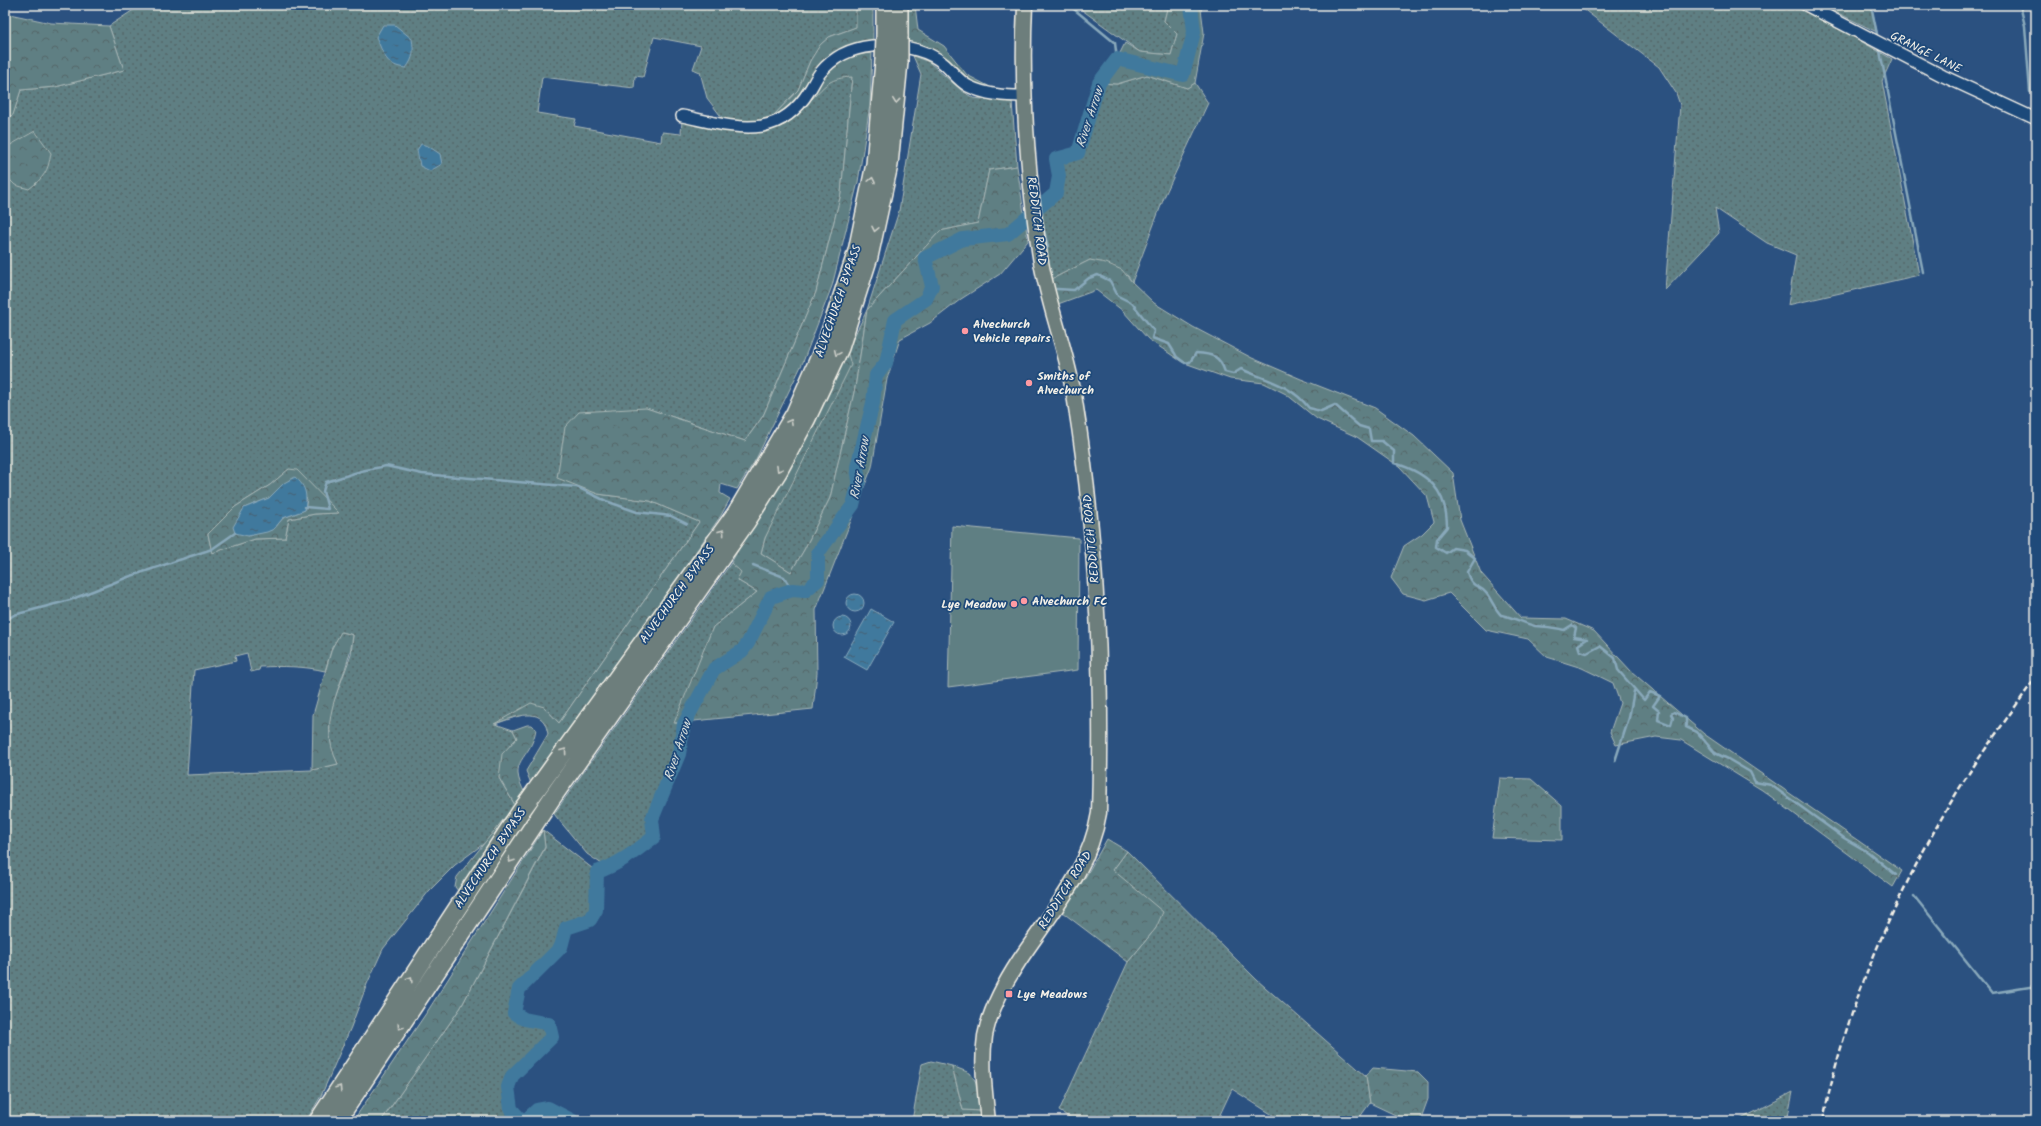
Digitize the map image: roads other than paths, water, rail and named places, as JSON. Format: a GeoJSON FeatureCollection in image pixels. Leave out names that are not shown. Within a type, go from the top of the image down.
{"type":"FeatureCollection","features":[{"type":"Feature","properties":{"kind":"highway","name":"ALVECHURCH BYPASS"},"geometry":{"type":"LineString","coordinates":[[337,1121],[552,798],[747,521],[778,472],[807,418],[840,348],[869,257],[889,165],[892,37],[885,5]]}},
{"type":"Feature","properties":{"kind":"highway","name":"ALVECHURCH BYPASS"},"geometry":{"type":"LineString","coordinates":[[892,37],[899,5]]}},
{"type":"Feature","properties":{"kind":"highway","name":"ALVECHURCH BYPASS"},"geometry":{"type":"LineString","coordinates":[[318,1121],[521,811],[736,513],[795,413],[828,338],[856,251],[875,164],[892,61]]}},
{"type":"Feature","properties":{"kind":"main road","name":"REDDITCH ROAD"},"geometry":{"type":"LineString","coordinates":[[988,1121],[984,1061],[985,1035],[990,1016],[1009,977],[1086,860],[1096,834],[1100,813],[1099,656],[1087,488],[1071,377],[1048,296],[1035,230],[1024,96],[1023,50],[1025,5]]}},
{"type":"Feature","properties":{"kind":"street","name":"GRANGE LANE"},"geometry":{"type":"LineString","coordinates":[[1806,5],[1943,76],[2036,119]]}},
{"type":"Feature","properties":{"kind":"street"},"geometry":{"type":"LineString","coordinates":[[682,116],[734,126],[748,127],[772,123],[790,114],[798,107],[819,74],[828,64],[845,53],[872,46],[911,48],[924,52],[937,58],[961,80],[973,88],[995,95],[1024,96]]}},
{"type":"Feature","properties":{"kind":"water"},"geometry":{"type":"Polygon","coordinates":[[[383,25],[395,25],[412,39],[413,54],[411,61],[406,68],[399,67],[389,62],[383,54],[376,37],[383,25]]]}},
{"type":"Feature","properties":{"kind":"water"},"geometry":{"type":"Polygon","coordinates":[[[421,144],[428,146],[440,154],[442,164],[430,171],[420,166],[417,150],[421,144]]]}},
{"type":"Feature","properties":{"kind":"water"},"geometry":{"type":"Polygon","coordinates":[[[295,477],[304,488],[306,500],[305,510],[283,518],[274,529],[267,532],[248,536],[235,533],[233,527],[244,508],[269,498],[284,483],[295,477]]]}},
{"type":"Feature","properties":{"kind":"water"},"geometry":{"type":"Polygon","coordinates":[[[851,594],[859,594],[864,599],[862,610],[859,612],[851,612],[846,607],[846,599],[851,594]]]}},
{"type":"Feature","properties":{"kind":"water"},"geometry":{"type":"Polygon","coordinates":[[[871,609],[894,622],[867,670],[844,657],[871,609]]]}},
{"type":"Feature","properties":{"kind":"water"},"geometry":{"type":"Polygon","coordinates":[[[838,617],[846,617],[851,622],[849,633],[846,635],[838,635],[833,630],[833,622],[838,617]]]}},
{"type":"Feature","properties":{"kind":"waterway"},"geometry":{"type":"LineString","coordinates":[[1069,5],[1115,43],[1117,59]]}},
{"type":"Feature","properties":{"kind":"waterway","name":"River Arrow"},"geometry":{"type":"LineString","coordinates":[[522,1121],[511,1109],[508,1087],[512,1076],[552,1037],[549,1024],[524,1019],[514,1013],[519,989],[561,947],[566,928],[590,920],[596,910],[597,872],[620,862],[654,837],[652,819],[679,754],[684,724],[714,669],[742,651],[748,643],[771,597],[792,590],[805,591],[818,580],[818,553],[853,505],[859,481],[857,467],[873,403],[876,375],[886,363],[895,320],[926,299],[932,286],[925,258],[963,239],[1008,234],[1056,193],[1059,176],[1056,159],[1078,153],[1099,83],[1117,59],[1183,75],[1194,32],[1191,5]]}},
{"type":"Feature","properties":{"kind":"waterway"},"geometry":{"type":"LineString","coordinates":[[1871,5],[1877,34]]}},
{"type":"Feature","properties":{"kind":"waterway"},"geometry":{"type":"LineString","coordinates":[[2020,5],[2025,26],[2030,92]]}},
{"type":"Feature","properties":{"kind":"waterway"},"geometry":{"type":"LineString","coordinates":[[1880,51],[1923,272]]}},
{"type":"Feature","properties":{"kind":"waterway"},"geometry":{"type":"LineString","coordinates":[[1041,206],[1042,222],[1048,247]]}},
{"type":"Feature","properties":{"kind":"waterway"},"geometry":{"type":"LineString","coordinates":[[1057,289],[1074,290],[1089,278],[1098,275],[1110,281],[1118,296],[1132,303],[1154,331],[1152,338],[1169,344],[1177,357],[1185,363],[1190,362],[1196,353],[1211,355],[1221,362],[1225,372],[1233,374],[1241,369],[1269,380],[1287,388],[1302,400],[1309,408],[1321,411],[1335,405],[1359,426],[1369,429],[1371,441],[1382,441],[1394,451],[1394,463],[1417,472],[1433,485],[1444,503],[1447,527],[1437,539],[1436,547],[1446,553],[1453,548],[1465,550],[1475,558],[1467,572],[1469,578],[1471,582],[1487,594],[1501,615],[1535,626],[1564,630],[1572,625],[1576,628],[1574,637],[1587,639],[1578,645],[1580,651],[1587,653],[1600,646],[1615,658],[1618,670],[1644,700],[1650,692],[1660,696],[1653,706],[1659,711],[1658,720],[1671,725],[1673,718],[1671,714],[1674,712],[1686,718],[1686,727],[1697,732],[1715,753],[1750,772],[1755,782],[1771,785],[1844,838],[1868,852],[1896,875]]}},
{"type":"Feature","properties":{"kind":"waterway"},"geometry":{"type":"LineString","coordinates":[[305,507],[328,509],[323,491],[326,482],[361,471],[386,466],[422,474],[577,487],[606,501],[637,512],[671,516],[687,524]]}},
{"type":"Feature","properties":{"kind":"waterway"},"geometry":{"type":"LineString","coordinates":[[5,621],[14,615],[70,600],[128,577],[212,549],[235,533]]}},
{"type":"Feature","properties":{"kind":"waterway"},"geometry":{"type":"LineString","coordinates":[[753,565],[784,577],[792,590]]}},
{"type":"Feature","properties":{"kind":"waterway"},"geometry":{"type":"LineString","coordinates":[[1615,761],[1629,718],[1634,691]]}},
{"type":"Feature","properties":{"kind":"waterway"},"geometry":{"type":"LineString","coordinates":[[1914,896],[1992,993],[2036,986]]}},
{"type":"Feature","properties":{"kind":"waterway","name":"River Arrow"},"geometry":{"type":"LineString","coordinates":[[525,1121],[537,1110],[548,1108],[573,1121]]}},
{"type":"Feature","properties":{"kind":"railway"},"geometry":{"type":"LineString","coordinates":[[1823,1121],[1845,1034],[1860,990],[1897,904],[1939,822],[1962,784],[2036,677]]}},
{"type":"Feature","properties":{"kind":"place","name":"Alvechurch Vehicle repairs"},"geometry":{"type":"Point","coordinates":[965,331]}},
{"type":"Feature","properties":{"kind":"place","name":"Smiths of Alvechurch"},"geometry":{"type":"Point","coordinates":[1029,383]}},
{"type":"Feature","properties":{"kind":"place","name":"Alvechurch FC"},"geometry":{"type":"Point","coordinates":[1024,601]}},
{"type":"Feature","properties":{"kind":"place","name":"Lye Meadow"},"geometry":{"type":"Point","coordinates":[1014,604]}},
{"type":"Feature","properties":{"kind":"place","name":"Lye Meadows"},"geometry":{"type":"Point","coordinates":[1009,994]}}]}
